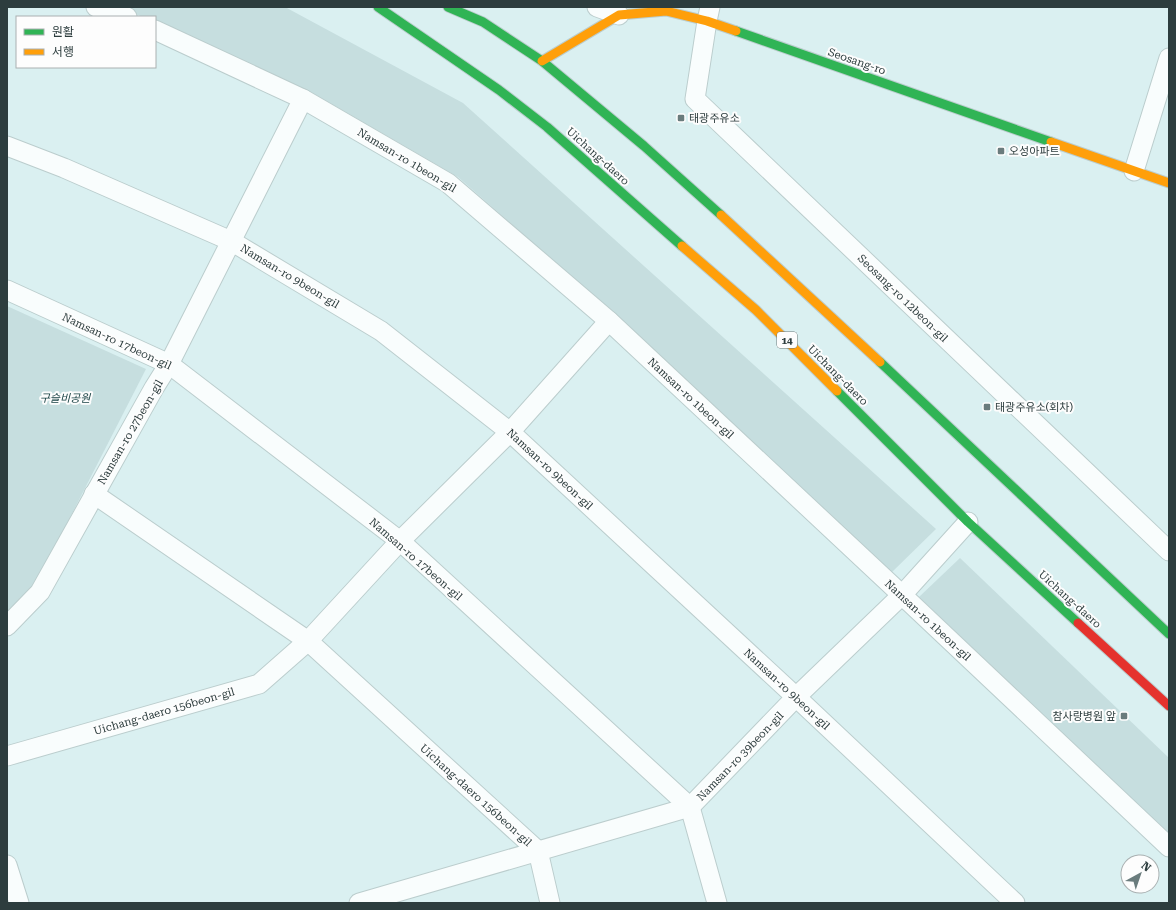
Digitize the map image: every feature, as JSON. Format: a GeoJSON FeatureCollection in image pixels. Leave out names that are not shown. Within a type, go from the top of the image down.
{"type":"FeatureCollection","features":[{"type":"Feature","properties":{"kind":"main road","name":"Uichang-daero"},"geometry":{"type":"LineString","coordinates":[[378,7],[499,90],[547,127],[756,310],[968,522],[1169,706]]}},
{"type":"Feature","properties":{"kind":"main road"},"geometry":{"type":"LineString","coordinates":[[448,7],[483,22],[542,60],[644,146],[782,270],[1169,634]]}},
{"type":"Feature","properties":{"kind":"main road","name":"Seosang-ro"},"geometry":{"type":"LineString","coordinates":[[542,60],[619,15],[666,11],[708,14],[1169,183]]}},
{"type":"Feature","properties":{"kind":"street"},"geometry":{"type":"LineString","coordinates":[[96,7],[124,16]]}},
{"type":"Feature","properties":{"kind":"street"},"geometry":{"type":"LineString","coordinates":[[596,7],[619,15]]}},
{"type":"Feature","properties":{"kind":"street","name":"Seosang-ro 12beon-gil"},"geometry":{"type":"LineString","coordinates":[[708,14],[695,99],[1169,551]]}},
{"type":"Feature","properties":{"kind":"street","name":"Namsan-ro 1beon-gil"},"geometry":{"type":"LineString","coordinates":[[156,30],[303,99],[448,183],[609,321],[902,595],[1169,848]]}},
{"type":"Feature","properties":{"kind":"street"},"geometry":{"type":"LineString","coordinates":[[1134,171],[1169,58]]}},
{"type":"Feature","properties":{"kind":"street","name":"Namsan-ro 27beon-gil"},"geometry":{"type":"LineString","coordinates":[[7,626],[40,592],[94,494],[169,364],[303,99]]}},
{"type":"Feature","properties":{"kind":"street","name":"Namsan-ro 9beon-gil"},"geometry":{"type":"LineString","coordinates":[[7,146],[64,168],[231,241],[381,331],[510,432],[796,697],[1015,903]]}},
{"type":"Feature","properties":{"kind":"street","name":"Namsan-ro 17beon-gil"},"geometry":{"type":"LineString","coordinates":[[7,290],[169,364],[400,542],[690,807]]}},
{"type":"Feature","properties":{"kind":"street","name":"Uichang-daero 156beon-gil"},"geometry":{"type":"LineString","coordinates":[[7,756],[259,684],[308,641],[400,542],[510,432],[609,321]]}},
{"type":"Feature","properties":{"kind":"street"},"geometry":{"type":"LineString","coordinates":[[94,494],[308,641]]}},
{"type":"Feature","properties":{"kind":"street","name":"Namsan-ro 39beon-gil"},"geometry":{"type":"LineString","coordinates":[[359,903],[690,807],[796,697],[902,595],[968,522]]}},
{"type":"Feature","properties":{"kind":"street","name":"Uichang-daero 156beon-gil"},"geometry":{"type":"LineString","coordinates":[[308,641],[538,851]]}},
{"type":"Feature","properties":{"kind":"street"},"geometry":{"type":"LineString","coordinates":[[690,807],[717,903]]}},
{"type":"Feature","properties":{"kind":"street"},"geometry":{"type":"LineString","coordinates":[[538,851],[550,903]]}},
{"type":"Feature","properties":{"kind":"street"},"geometry":{"type":"LineString","coordinates":[[7,865],[19,903]]}},
{"type":"Feature","properties":{"kind":"green space"},"geometry":{"type":"Polygon","coordinates":[[[118,7],[285,7],[463,103],[936,529],[891,573],[620,319],[458,177],[311,92],[156,22],[156,16],[140,16],[118,7]]]}},
{"type":"Feature","properties":{"kind":"green space","name":"구슬비공원"},"geometry":{"type":"Polygon","coordinates":[[[7,306],[146,369],[38,580],[7,612],[7,306]]]}},
{"type":"Feature","properties":{"kind":"green space"},"geometry":{"type":"Polygon","coordinates":[[[960,558],[1169,758],[1169,834],[919,597],[960,558]]]}},
{"type":"Feature","properties":{"kind":"traffic: fast"},"geometry":{"type":"LineString","coordinates":[[378,7],[499,90],[547,127],[682,246]]}},
{"type":"Feature","properties":{"kind":"traffic: fast"},"geometry":{"type":"LineString","coordinates":[[448,7],[483,22],[542,61],[644,146],[721,215]]}},
{"type":"Feature","properties":{"kind":"traffic: fast"},"geometry":{"type":"LineString","coordinates":[[736,31],[1051,142]]}},
{"type":"Feature","properties":{"kind":"traffic: fast"},"geometry":{"type":"LineString","coordinates":[[880,362],[1169,634]]}},
{"type":"Feature","properties":{"kind":"traffic: fast"},"geometry":{"type":"LineString","coordinates":[[837,391],[968,522],[1078,623]]}},
{"type":"Feature","properties":{"kind":"traffic: slow"},"geometry":{"type":"LineString","coordinates":[[542,61],[619,15],[666,11],[707,21],[736,31]]}},
{"type":"Feature","properties":{"kind":"traffic: slow"},"geometry":{"type":"LineString","coordinates":[[1051,142],[1169,183]]}},
{"type":"Feature","properties":{"kind":"traffic: slow"},"geometry":{"type":"LineString","coordinates":[[721,215],[880,362]]}},
{"type":"Feature","properties":{"kind":"traffic: slow"},"geometry":{"type":"LineString","coordinates":[[682,246],[756,310],[837,391]]}},
{"type":"Feature","properties":{"kind":"traffic: jam"},"geometry":{"type":"LineString","coordinates":[[1078,623],[1169,706]]}},
{"type":"Feature","properties":{"kind":"place","name":"태광주유소"},"geometry":{"type":"Point","coordinates":[681,118]}},
{"type":"Feature","properties":{"kind":"place","name":"오성아파트"},"geometry":{"type":"Point","coordinates":[1001,151]}},
{"type":"Feature","properties":{"kind":"place","name":"태광주유소(회차)"},"geometry":{"type":"Point","coordinates":[987,407]}},
{"type":"Feature","properties":{"kind":"place","name":"참사랑병원 앞"},"geometry":{"type":"Point","coordinates":[1124,716]}}]}
